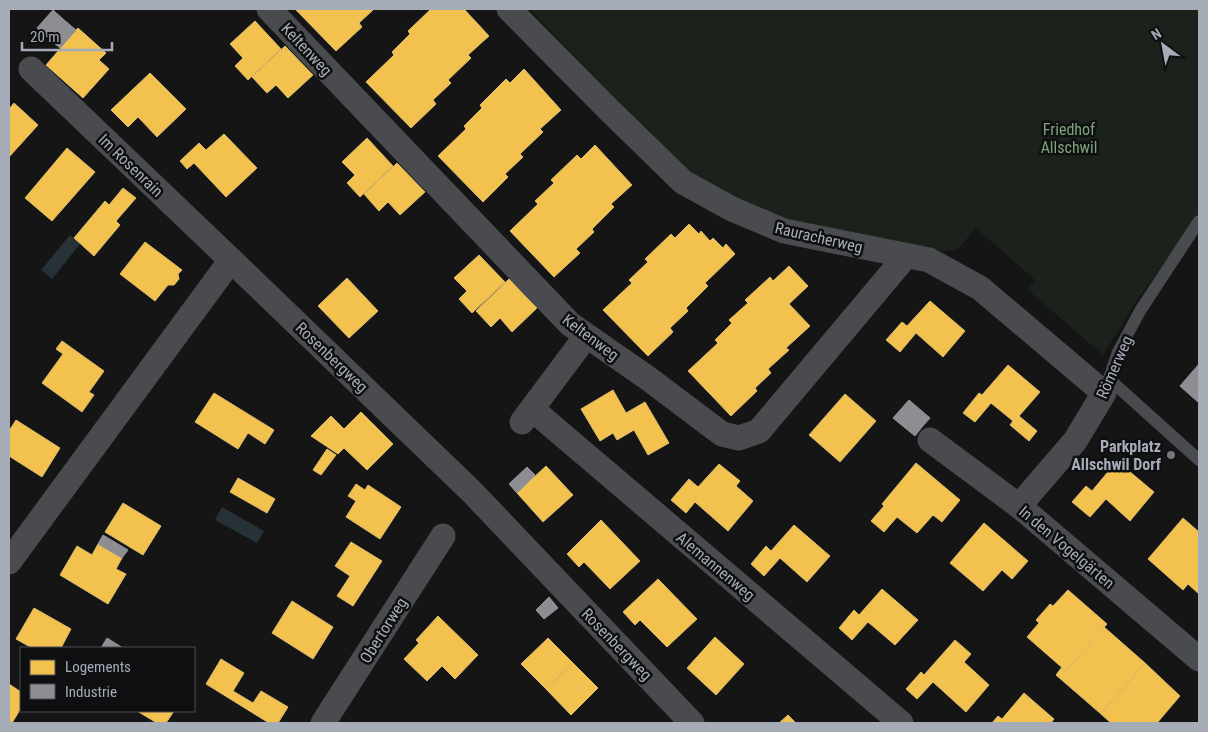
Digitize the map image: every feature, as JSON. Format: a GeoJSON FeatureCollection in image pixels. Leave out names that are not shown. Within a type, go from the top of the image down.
{"type":"FeatureCollection","features":[{"type":"Feature","properties":{"kind":"street","name":"Keltenweg"},"geometry":{"type":"LineString","coordinates":[[270,9],[570,324],[649,379],[722,434],[739,438],[759,431],[906,256]]}},
{"type":"Feature","properties":{"kind":"street","name":"Rauracherweg"},"geometry":{"type":"LineString","coordinates":[[509,9],[683,182],[732,209],[784,231],[928,260],[980,288],[1106,386]]}},
{"type":"Feature","properties":{"kind":"street","name":"Im Rosenrain"},"geometry":{"type":"LineString","coordinates":[[31,69],[231,260]]}},
{"type":"Feature","properties":{"kind":"street"},"geometry":{"type":"LineString","coordinates":[[13,547],[231,260]]}},
{"type":"Feature","properties":{"kind":"street","name":"Rosenbergweg"},"geometry":{"type":"LineString","coordinates":[[231,260],[472,492],[692,723]]}},
{"type":"Feature","properties":{"kind":"street","name":"Alemannenweg"},"geometry":{"type":"LineString","coordinates":[[578,347],[527,416],[901,723]]}},
{"type":"Feature","properties":{"kind":"street","name":"Römerweg"},"geometry":{"type":"LineString","coordinates":[[1019,506],[1075,441],[1106,386]]}},
{"type":"Feature","properties":{"kind":"street","name":"In den Vogelgärten"},"geometry":{"type":"LineString","coordinates":[[930,440],[1019,506],[1199,660]]}},
{"type":"Feature","properties":{"kind":"street","name":"Obertorweg"},"geometry":{"type":"LineString","coordinates":[[323,723],[443,536]]}},
{"type":"Feature","properties":{"kind":"lane","name":"Römerweg"},"geometry":{"type":"LineString","coordinates":[[1106,386],[1118,352],[1140,311],[1199,221]]}},
{"type":"Feature","properties":{"kind":"lane"},"geometry":{"type":"LineString","coordinates":[[1106,386],[1199,460]]}},
{"type":"Feature","properties":{"kind":"green space","name":"Friedhof Allschwil"},"geometry":{"type":"Polygon","coordinates":[[[530,9],[1199,9],[1199,214],[1136,302],[1103,355],[1027,289],[1035,280],[976,228],[957,250],[940,251],[794,221],[748,204],[703,180],[678,163],[649,137],[530,9]]]}},
{"type":"Feature","properties":{"kind":"shaded area"},"geometry":{"type":"Polygon","coordinates":[[[70,235],[80,244],[52,279],[41,270],[70,235]]]}},
{"type":"Feature","properties":{"kind":"shaded area"},"geometry":{"type":"Polygon","coordinates":[[[222,507],[264,531],[257,543],[215,520],[222,507]]]}},
{"type":"Feature","properties":{"kind":"building: Logements"},"geometry":{"type":"Polygon","coordinates":[[[295,9],[374,9],[359,23],[362,27],[336,51],[295,9]]]}},
{"type":"Feature","properties":{"kind":"building: Logements"},"geometry":{"type":"Polygon","coordinates":[[[431,9],[464,9],[489,36],[468,55],[471,58],[448,80],[451,83],[433,100],[436,104],[411,128],[366,82],[394,55],[392,52],[410,34],[408,31],[431,9]]]}},
{"type":"Feature","properties":{"kind":"building: Logements"},"geometry":{"type":"Polygon","coordinates":[[[255,21],[281,49],[248,80],[235,66],[243,58],[230,44],[255,21]]]}},
{"type":"Feature","properties":{"kind":"building: Logements"},"geometry":{"type":"Polygon","coordinates":[[[78,28],[106,53],[99,60],[109,69],[83,98],[46,65],[78,28]]]}},
{"type":"Feature","properties":{"kind":"building: Logements"},"geometry":{"type":"Polygon","coordinates":[[[285,46],[313,75],[288,98],[276,85],[267,93],[252,77],[285,46]]]}},
{"type":"Feature","properties":{"kind":"building: Logements"},"geometry":{"type":"Polygon","coordinates":[[[524,69],[561,110],[540,129],[543,132],[520,154],[523,157],[505,174],[508,177],[483,202],[438,156],[466,129],[464,126],[482,108],[480,105],[506,79],[510,83],[524,69]]]}},
{"type":"Feature","properties":{"kind":"building: Logements"},"geometry":{"type":"Polygon","coordinates":[[[150,73],[186,109],[157,137],[138,117],[128,127],[111,110],[150,73]]]}},
{"type":"Feature","properties":{"kind":"building: Logements"},"geometry":{"type":"Polygon","coordinates":[[[14,103],[38,125],[9,157],[9,109],[14,103]]]}},
{"type":"Feature","properties":{"kind":"building: Logements"},"geometry":{"type":"Polygon","coordinates":[[[224,134],[257,168],[226,197],[194,163],[187,169],[180,161],[199,143],[206,150],[224,134]]]}},
{"type":"Feature","properties":{"kind":"building: Logements"},"geometry":{"type":"Polygon","coordinates":[[[367,138],[393,166],[360,197],[347,183],[355,175],[342,162],[367,138]]]}},
{"type":"Feature","properties":{"kind":"building: Logements"},"geometry":{"type":"Polygon","coordinates":[[[595,145],[632,185],[611,204],[614,207],[592,229],[594,232],[576,249],[580,253],[554,277],[510,231],[538,204],[535,201],[554,183],[551,180],[577,155],[581,159],[595,145]]]}},
{"type":"Feature","properties":{"kind":"building: Logements"},"geometry":{"type":"Polygon","coordinates":[[[67,148],[95,172],[52,221],[25,198],[67,148]]]}},
{"type":"Feature","properties":{"kind":"building: Logements"},"geometry":{"type":"Polygon","coordinates":[[[397,163],[425,192],[400,215],[388,202],[379,211],[364,194],[397,163]]]}},
{"type":"Feature","properties":{"kind":"building: Logements"},"geometry":{"type":"Polygon","coordinates":[[[123,188],[136,198],[116,221],[120,225],[94,256],[74,238],[105,201],[109,205],[123,188]]]}},
{"type":"Feature","properties":{"kind":"building: Logements"},"geometry":{"type":"Polygon","coordinates":[[[689,224],[699,234],[701,231],[710,241],[713,238],[723,248],[726,244],[735,254],[705,283],[708,286],[686,308],[688,311],[670,328],[673,332],[648,356],[603,310],[632,283],[629,280],[648,262],[645,259],[671,234],[675,238],[689,224]]]}},
{"type":"Feature","properties":{"kind":"building: Logements"},"geometry":{"type":"Polygon","coordinates":[[[145,242],[182,270],[178,274],[179,279],[174,285],[168,285],[155,301],[120,274],[145,242]]]}},
{"type":"Feature","properties":{"kind":"building: Logements"},"geometry":{"type":"Polygon","coordinates":[[[479,255],[505,282],[472,313],[459,299],[467,291],[454,278],[479,255]]]}},
{"type":"Feature","properties":{"kind":"building: Logements"},"geometry":{"type":"Polygon","coordinates":[[[789,266],[808,286],[789,304],[810,326],[786,348],[789,350],[768,369],[771,373],[755,388],[757,391],[731,416],[688,371],[718,343],[715,340],[732,323],[729,320],[748,303],[745,300],[770,277],[773,281],[789,266]]]}},
{"type":"Feature","properties":{"kind":"building: Logements"},"geometry":{"type":"Polygon","coordinates":[[[347,278],[378,311],[349,338],[318,306],[347,278]]]}},
{"type":"Feature","properties":{"kind":"building: Logements"},"geometry":{"type":"Polygon","coordinates":[[[509,279],[537,308],[512,332],[500,318],[491,327],[476,311],[509,279]]]}},
{"type":"Feature","properties":{"kind":"building: Logements"},"geometry":{"type":"Polygon","coordinates":[[[930,301],[965,331],[943,357],[916,333],[900,352],[886,340],[902,322],[907,326],[930,301]]]}},
{"type":"Feature","properties":{"kind":"building: Logements"},"geometry":{"type":"Polygon","coordinates":[[[62,341],[104,371],[89,392],[94,395],[82,412],[42,383],[63,354],[56,349],[62,341]]]}},
{"type":"Feature","properties":{"kind":"building: Logements"},"geometry":{"type":"Polygon","coordinates":[[[1008,365],[1040,392],[1019,416],[1037,431],[1029,441],[1010,425],[1013,421],[991,403],[975,422],[963,413],[979,393],[982,395],[1008,365]]]}},
{"type":"Feature","properties":{"kind":"building: Logements"},"geometry":{"type":"Polygon","coordinates":[[[613,390],[626,413],[645,402],[669,443],[648,455],[634,430],[617,440],[613,433],[600,441],[581,409],[613,390]]]}},
{"type":"Feature","properties":{"kind":"building: Logements"},"geometry":{"type":"Polygon","coordinates":[[[214,393],[274,430],[265,444],[248,433],[238,449],[195,422],[214,393]]]}},
{"type":"Feature","properties":{"kind":"building: Logements"},"geometry":{"type":"Polygon","coordinates":[[[845,394],[876,421],[840,462],[809,435],[845,394]]]}},
{"type":"Feature","properties":{"kind":"building: Logements"},"geometry":{"type":"Polygon","coordinates":[[[361,412],[393,444],[367,470],[344,448],[338,454],[311,436],[331,416],[344,429],[361,412]]]}},
{"type":"Feature","properties":{"kind":"building: Logements"},"geometry":{"type":"Polygon","coordinates":[[[16,420],[60,448],[42,477],[9,456],[9,431],[16,420]]]}},
{"type":"Feature","properties":{"kind":"building: Logements"},"geometry":{"type":"Polygon","coordinates":[[[327,449],[336,455],[321,475],[313,470],[327,449]]]}},
{"type":"Feature","properties":{"kind":"building: Logements"},"geometry":{"type":"Polygon","coordinates":[[[1117,461],[1154,492],[1130,521],[1106,499],[1090,517],[1072,502],[1086,486],[1092,491],[1117,461]]]}},
{"type":"Feature","properties":{"kind":"building: Logements"},"geometry":{"type":"Polygon","coordinates":[[[916,463],[960,500],[942,522],[933,515],[917,533],[897,517],[884,532],[871,521],[884,506],[882,504],[916,463]]]}},
{"type":"Feature","properties":{"kind":"building: Logements"},"geometry":{"type":"Polygon","coordinates":[[[719,464],[740,481],[736,486],[753,501],[728,531],[695,502],[686,513],[671,500],[689,479],[698,487],[719,464]]]}},
{"type":"Feature","properties":{"kind":"building: Logements"},"geometry":{"type":"Polygon","coordinates":[[[546,466],[573,495],[543,522],[517,493],[546,466]]]}},
{"type":"Feature","properties":{"kind":"building: Logements"},"geometry":{"type":"Polygon","coordinates":[[[238,478],[275,499],[267,513],[230,492],[238,478]]]}},
{"type":"Feature","properties":{"kind":"building: Logements"},"geometry":{"type":"Polygon","coordinates":[[[356,484],[365,490],[368,485],[401,507],[380,539],[346,517],[356,501],[348,496],[356,484]]]}},
{"type":"Feature","properties":{"kind":"building: Logements"},"geometry":{"type":"Polygon","coordinates":[[[123,503],[161,526],[143,555],[105,532],[123,503]]]}},
{"type":"Feature","properties":{"kind":"building: Logements"},"geometry":{"type":"Polygon","coordinates":[[[1183,518],[1199,532],[1199,594],[1188,584],[1183,590],[1148,559],[1183,518]]]}},
{"type":"Feature","properties":{"kind":"building: Logements"},"geometry":{"type":"Polygon","coordinates":[[[601,520],[640,561],[610,589],[584,562],[579,567],[567,554],[601,520]]]}},
{"type":"Feature","properties":{"kind":"building: Logements"},"geometry":{"type":"Polygon","coordinates":[[[984,523],[1028,561],[1012,579],[1002,570],[983,591],[950,563],[984,523]]]}},
{"type":"Feature","properties":{"kind":"building: Logements"},"geometry":{"type":"Polygon","coordinates":[[[794,525],[830,556],[807,582],[780,558],[764,576],[751,564],[766,546],[771,551],[794,525]]]}},
{"type":"Feature","properties":{"kind":"building: Logements"},"geometry":{"type":"Polygon","coordinates":[[[351,542],[382,561],[353,606],[337,596],[350,576],[335,566],[351,542]]]}},
{"type":"Feature","properties":{"kind":"building: Logements"},"geometry":{"type":"Polygon","coordinates":[[[98,544],[122,558],[116,569],[126,574],[108,604],[60,575],[77,546],[92,555],[98,544]]]}},
{"type":"Feature","properties":{"kind":"building: Logements"},"geometry":{"type":"Polygon","coordinates":[[[658,579],[697,619],[667,647],[640,620],[635,625],[623,612],[658,579]]]}},
{"type":"Feature","properties":{"kind":"building: Logements"},"geometry":{"type":"Polygon","coordinates":[[[882,589],[918,620],[895,645],[868,622],[852,640],[839,628],[854,610],[859,615],[882,589]]]}},
{"type":"Feature","properties":{"kind":"building: Logements"},"geometry":{"type":"Polygon","coordinates":[[[1068,590],[1107,624],[1066,671],[1027,637],[1039,623],[1036,620],[1050,604],[1053,606],[1068,590]]]}},
{"type":"Feature","properties":{"kind":"building: Logements"},"geometry":{"type":"Polygon","coordinates":[[[292,601],[333,627],[313,659],[272,633],[292,601]]]}},
{"type":"Feature","properties":{"kind":"building: Logements"},"geometry":{"type":"Polygon","coordinates":[[[34,608],[71,629],[62,647],[30,647],[16,639],[34,608]]]}},
{"type":"Feature","properties":{"kind":"building: Logements"},"geometry":{"type":"Polygon","coordinates":[[[438,616],[478,655],[455,679],[442,666],[427,681],[404,659],[419,643],[416,640],[438,616]]]}},
{"type":"Feature","properties":{"kind":"building: Logements"},"geometry":{"type":"Polygon","coordinates":[[[1104,627],[1145,663],[1101,714],[1056,675],[1062,667],[1066,671],[1104,627]]]}},
{"type":"Feature","properties":{"kind":"building: Logements"},"geometry":{"type":"Polygon","coordinates":[[[715,637],[744,664],[716,695],[687,668],[715,637]]]}},
{"type":"Feature","properties":{"kind":"building: Logements"},"geometry":{"type":"Polygon","coordinates":[[[548,638],[573,663],[546,689],[521,664],[548,638]]]}},
{"type":"Feature","properties":{"kind":"building: Logements"},"geometry":{"type":"Polygon","coordinates":[[[955,640],[971,654],[964,662],[989,685],[966,712],[933,682],[917,699],[906,689],[921,672],[924,675],[955,640]]]}},
{"type":"Feature","properties":{"kind":"building: Logements"},"geometry":{"type":"Polygon","coordinates":[[[221,659],[244,673],[233,691],[253,703],[261,691],[288,707],[278,723],[269,723],[206,684],[221,659]]]}},
{"type":"Feature","properties":{"kind":"building: Logements"},"geometry":{"type":"Polygon","coordinates":[[[573,663],[598,688],[571,715],[546,689],[573,663]]]}},
{"type":"Feature","properties":{"kind":"building: Logements"},"geometry":{"type":"Polygon","coordinates":[[[1145,663],[1180,696],[1157,723],[1111,723],[1101,714],[1145,663]]]}},
{"type":"Feature","properties":{"kind":"building: Logements"},"geometry":{"type":"Polygon","coordinates":[[[9,684],[20,691],[20,710],[12,723],[9,723],[9,684]]]}},
{"type":"Feature","properties":{"kind":"building: Logements"},"geometry":{"type":"Polygon","coordinates":[[[1024,693],[1054,719],[1051,723],[992,723],[998,716],[1002,719],[1024,693]]]}},
{"type":"Feature","properties":{"kind":"building: Logements"},"geometry":{"type":"Polygon","coordinates":[[[139,712],[173,712],[166,723],[157,723],[139,712]]]}},
{"type":"Feature","properties":{"kind":"building: Logements"},"geometry":{"type":"Polygon","coordinates":[[[788,715],[796,723],[779,723],[788,715]]]}},
{"type":"Feature","properties":{"kind":"building: Industrie"},"geometry":{"type":"Polygon","coordinates":[[[53,10],[63,19],[47,37],[37,28],[53,10]]]}},
{"type":"Feature","properties":{"kind":"building: Industrie"},"geometry":{"type":"Polygon","coordinates":[[[63,19],[76,30],[60,48],[47,37],[63,19]]]}},
{"type":"Feature","properties":{"kind":"building: Industrie"},"geometry":{"type":"Polygon","coordinates":[[[1199,364],[1199,403],[1180,386],[1199,364]]]}},
{"type":"Feature","properties":{"kind":"building: Industrie"},"geometry":{"type":"Polygon","coordinates":[[[909,400],[930,418],[922,427],[901,409],[909,400]]]}},
{"type":"Feature","properties":{"kind":"building: Industrie"},"geometry":{"type":"Polygon","coordinates":[[[901,409],[922,427],[915,436],[893,418],[901,409]]]}},
{"type":"Feature","properties":{"kind":"building: Industrie"},"geometry":{"type":"Polygon","coordinates":[[[527,467],[535,475],[517,493],[509,484],[527,467]]]}},
{"type":"Feature","properties":{"kind":"building: Industrie"},"geometry":{"type":"Polygon","coordinates":[[[103,535],[128,550],[122,558],[98,544],[103,535]]]}},
{"type":"Feature","properties":{"kind":"building: Industrie"},"geometry":{"type":"Polygon","coordinates":[[[549,597],[558,608],[544,619],[536,610],[549,597]]]}},
{"type":"Feature","properties":{"kind":"building: Industrie"},"geometry":{"type":"Polygon","coordinates":[[[107,638],[121,647],[102,647],[107,638]]]}},
{"type":"Feature","properties":{"kind":"place","name":"Parkplatz Allschwil Dorf"},"geometry":{"type":"Point","coordinates":[1171,455]}}]}
